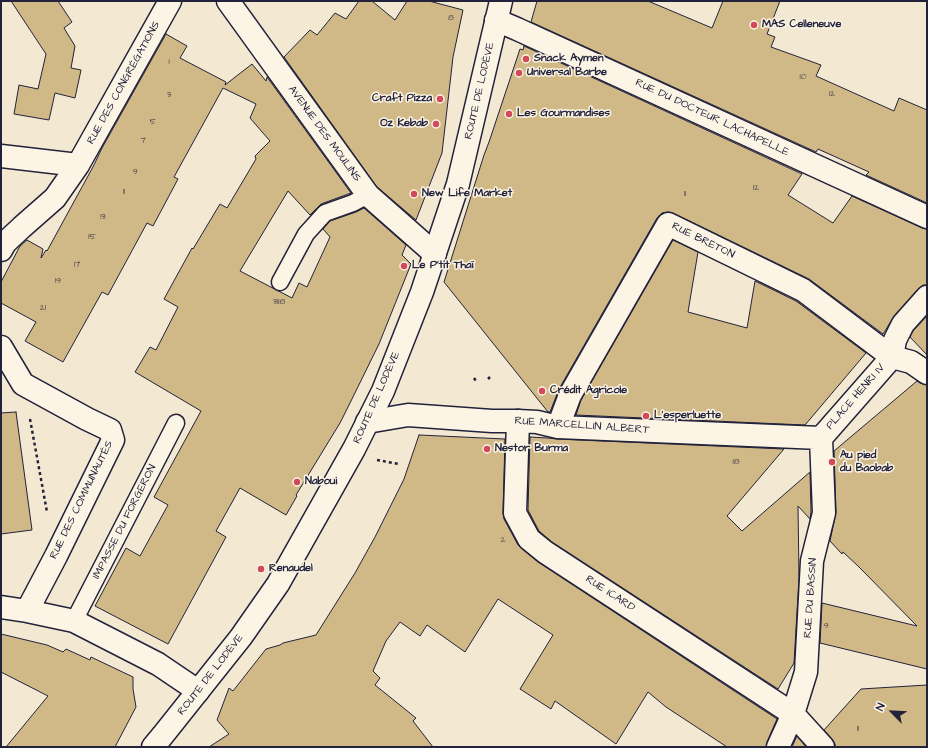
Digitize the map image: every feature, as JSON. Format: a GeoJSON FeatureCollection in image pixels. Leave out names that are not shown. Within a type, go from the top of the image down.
{"type":"FeatureCollection","features":[{"type":"Feature","properties":{"kind":"street","name":"RUE DES CONGRÉGATIONS"},"geometry":{"type":"LineString","coordinates":[[1,250],[5,243],[55,198],[78,165],[170,1]]}},
{"type":"Feature","properties":{"kind":"street","name":"AVENUE DES MOULINS"},"geometry":{"type":"LineString","coordinates":[[228,1],[368,195],[435,254]]}},
{"type":"Feature","properties":{"kind":"street","name":"RUE DU DOCTEUR LACHAPELLE"},"geometry":{"type":"LineString","coordinates":[[499,11],[531,35],[927,217]]}},
{"type":"Feature","properties":{"kind":"street","name":"ROUTE DE LODÈVE"},"geometry":{"type":"LineString","coordinates":[[152,747],[241,638],[278,584],[354,449],[383,390],[422,292],[458,184],[499,11]]}},
{"type":"Feature","properties":{"kind":"street"},"geometry":{"type":"LineString","coordinates":[[1,156],[78,165]]}},
{"type":"Feature","properties":{"kind":"street","name":"RUE BRETON"},"geometry":{"type":"LineString","coordinates":[[558,427],[570,395],[668,224],[803,290],[892,357]]}},
{"type":"Feature","properties":{"kind":"street"},"geometry":{"type":"LineString","coordinates":[[927,297],[902,324],[895,340],[892,357],[911,362],[927,373]]}},
{"type":"Feature","properties":{"kind":"street"},"geometry":{"type":"LineString","coordinates":[[1,347],[23,384]]}},
{"type":"Feature","properties":{"kind":"street","name":"PLACE HENRI IV"},"geometry":{"type":"LineString","coordinates":[[821,438],[892,357]]}},
{"type":"Feature","properties":{"kind":"street","name":"RUE DES COMMUNAUTÉS"},"geometry":{"type":"LineString","coordinates":[[23,384],[110,430],[113,440],[27,611]]}},
{"type":"Feature","properties":{"kind":"street","name":"RUE MARCELLIN ALBERT"},"geometry":{"type":"LineString","coordinates":[[367,422],[408,415],[492,421],[537,422],[558,427],[821,438]]}},
{"type":"Feature","properties":{"kind":"street","name":"RUE ICARD"},"geometry":{"type":"LineString","coordinates":[[518,421],[516,513],[529,539],[545,552],[793,714]]}},
{"type":"Feature","properties":{"kind":"street","name":"RUE DU BASSIN"},"geometry":{"type":"LineString","coordinates":[[778,747],[793,714],[806,672],[812,560],[824,513],[821,438]]}},
{"type":"Feature","properties":{"kind":"street"},"geometry":{"type":"LineString","coordinates":[[1,607],[74,621],[158,664],[198,691]]}},
{"type":"Feature","properties":{"kind":"street"},"geometry":{"type":"LineString","coordinates":[[793,714],[823,747]]}},
{"type":"Feature","properties":{"kind":"lane"},"geometry":{"type":"LineString","coordinates":[[280,282],[306,234],[325,213],[353,204],[368,195]]}},
{"type":"Feature","properties":{"kind":"lane","name":"IMPASSE DU FORGERON"},"geometry":{"type":"LineString","coordinates":[[74,621],[176,423]]}},
{"type":"Feature","properties":{"kind":"path"},"geometry":{"type":"LineString","coordinates":[[23,384],[48,517]]}},
{"type":"Feature","properties":{"kind":"path"},"geometry":{"type":"LineString","coordinates":[[373,460],[400,464]]}},
{"type":"Feature","properties":{"kind":"building"},"geometry":{"type":"Polygon","coordinates":[[[11,1],[58,1],[72,22],[64,28],[75,46],[71,68],[81,70],[75,98],[55,93],[49,120],[14,114],[19,85],[38,89],[46,54],[11,1]]]}},
{"type":"Feature","properties":{"kind":"building"},"geometry":{"type":"Polygon","coordinates":[[[359,1],[372,1],[395,20],[407,1],[429,1],[463,10],[453,57],[442,153],[416,220],[377,187],[284,57],[310,30],[317,35],[335,13],[346,19],[359,1]]]}},
{"type":"Feature","properties":{"kind":"building"},"geometry":{"type":"Polygon","coordinates":[[[537,1],[648,1],[712,28],[723,1],[780,1],[767,34],[775,37],[771,47],[821,65],[816,76],[894,111],[899,98],[927,110],[927,203],[866,175],[869,172],[818,149],[816,152],[531,22],[537,1]]]}},
{"type":"Feature","properties":{"kind":"building"},"geometry":{"type":"Polygon","coordinates":[[[166,34],[187,46],[180,58],[226,82],[225,85],[252,64],[266,81],[267,77],[351,193],[321,204],[310,215],[288,191],[240,271],[292,298],[299,283],[307,287],[330,237],[323,229],[330,221],[364,208],[406,245],[402,255],[411,264],[379,344],[350,403],[340,423],[296,495],[297,496],[286,515],[240,488],[216,531],[226,537],[168,644],[95,606],[126,548],[140,556],[168,505],[154,497],[201,411],[135,372],[150,347],[156,350],[178,307],[164,299],[192,248],[193,249],[220,204],[227,208],[256,159],[255,156],[270,141],[250,118],[256,104],[223,88],[174,177],[178,179],[153,226],[147,223],[108,295],[102,292],[63,362],[25,341],[36,322],[1,303],[1,282],[20,246],[27,240],[43,249],[41,258],[46,250],[47,251],[102,148],[166,34]]]}},
{"type":"Feature","properties":{"kind":"building"},"geometry":{"type":"Polygon","coordinates":[[[524,46],[802,174],[788,195],[833,223],[852,196],[927,229],[927,285],[923,285],[918,289],[894,316],[883,334],[809,279],[673,213],[662,213],[657,218],[559,389],[550,412],[548,412],[444,282],[484,155],[520,49],[523,50],[524,46]]]}},
{"type":"Feature","properties":{"kind":"building"},"geometry":{"type":"Polygon","coordinates":[[[673,240],[698,252],[688,312],[747,328],[755,281],[796,301],[866,353],[805,425],[576,415],[581,400],[673,240]]]}},
{"type":"Feature","properties":{"kind":"building"},"geometry":{"type":"Polygon","coordinates":[[[927,316],[927,355],[910,337],[913,331],[927,316]]]}},
{"type":"Feature","properties":{"kind":"building"},"geometry":{"type":"Polygon","coordinates":[[[917,381],[927,385],[927,669],[820,643],[822,603],[917,626],[859,567],[843,552],[842,554],[830,541],[836,512],[834,451],[917,381]]]}},
{"type":"Feature","properties":{"kind":"building"},"geometry":{"type":"Polygon","coordinates":[[[16,412],[32,530],[1,534],[1,413],[16,412]]]}},
{"type":"Feature","properties":{"kind":"building"},"geometry":{"type":"Polygon","coordinates":[[[419,435],[505,439],[503,513],[504,519],[518,545],[538,562],[777,719],[766,747],[727,747],[666,707],[648,692],[616,744],[555,701],[551,709],[520,689],[553,635],[498,599],[465,652],[427,625],[420,636],[400,622],[386,641],[373,671],[380,678],[375,685],[416,718],[413,721],[433,747],[209,747],[229,734],[217,720],[229,688],[233,691],[266,649],[316,635],[355,573],[375,537],[404,479],[419,435]]]}},
{"type":"Feature","properties":{"kind":"building"},"geometry":{"type":"Polygon","coordinates":[[[530,437],[784,449],[727,516],[742,531],[810,472],[810,519],[798,506],[799,578],[794,663],[778,689],[552,542],[539,531],[528,510],[530,437]]]}},
{"type":"Feature","properties":{"kind":"building"},"geometry":{"type":"Polygon","coordinates":[[[1,634],[47,645],[63,652],[66,649],[90,660],[91,657],[133,677],[136,707],[115,747],[6,747],[48,696],[1,672],[1,634]]]}},
{"type":"Feature","properties":{"kind":"building"},"geometry":{"type":"Polygon","coordinates":[[[927,685],[927,747],[835,747],[832,739],[824,730],[861,689],[927,685]]]}},
{"type":"Feature","properties":{"kind":"building"},"geometry":{"type":"Polygon","coordinates":[[[797,736],[806,747],[792,747],[797,736]]]}},
{"type":"Feature","properties":{"kind":"place","name":"MAS Celleneuve"},"geometry":{"type":"Point","coordinates":[754,25]}},
{"type":"Feature","properties":{"kind":"place","name":"Snack Aymen"},"geometry":{"type":"Point","coordinates":[526,59]}},
{"type":"Feature","properties":{"kind":"place","name":"Universal Barbe"},"geometry":{"type":"Point","coordinates":[519,73]}},
{"type":"Feature","properties":{"kind":"place","name":"Craft Pizza"},"geometry":{"type":"Point","coordinates":[440,99]}},
{"type":"Feature","properties":{"kind":"place","name":"Les Gourmandises"},"geometry":{"type":"Point","coordinates":[509,114]}},
{"type":"Feature","properties":{"kind":"place","name":"Oz Kebab"},"geometry":{"type":"Point","coordinates":[436,124]}},
{"type":"Feature","properties":{"kind":"place","name":"New Life Market"},"geometry":{"type":"Point","coordinates":[414,194]}},
{"type":"Feature","properties":{"kind":"place","name":"Le P'tit Thaï"},"geometry":{"type":"Point","coordinates":[404,266]}},
{"type":"Feature","properties":{"kind":"place","name":"Crédit Agricole"},"geometry":{"type":"Point","coordinates":[542,391]}},
{"type":"Feature","properties":{"kind":"place","name":"L'esperluette"},"geometry":{"type":"Point","coordinates":[646,416]}},
{"type":"Feature","properties":{"kind":"place","name":"Nestor Burma"},"geometry":{"type":"Point","coordinates":[487,449]}},
{"type":"Feature","properties":{"kind":"place","name":"Au pied du Baobab"},"geometry":{"type":"Point","coordinates":[832,462]}},
{"type":"Feature","properties":{"kind":"place","name":"Naboui"},"geometry":{"type":"Point","coordinates":[297,482]}},
{"type":"Feature","properties":{"kind":"place","name":"Renaudel"},"geometry":{"type":"Point","coordinates":[261,569]}}]}
